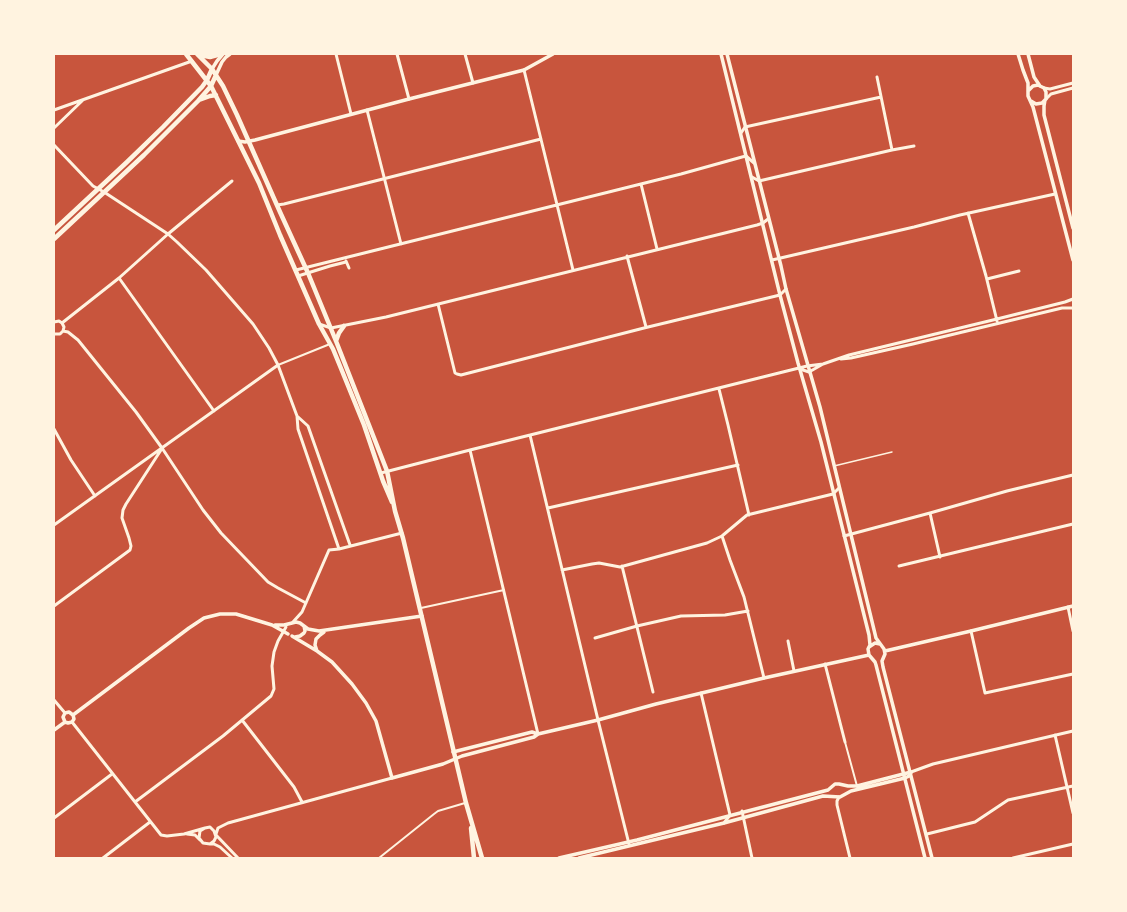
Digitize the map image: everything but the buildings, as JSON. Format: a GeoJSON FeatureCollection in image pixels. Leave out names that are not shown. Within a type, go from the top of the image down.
{"type":"FeatureCollection","features":[{"type":"Feature","properties":{"kind":"main road"},"geometry":{"type":"LineString","coordinates":[[186,54],[211,86],[259,183],[319,324],[340,366],[364,425],[402,533],[466,803],[482,858]]}},
{"type":"Feature","properties":{"kind":"main road"},"geometry":{"type":"LineString","coordinates":[[198,54],[210,57],[222,54]]}},
{"type":"Feature","properties":{"kind":"main road"},"geometry":{"type":"LineString","coordinates":[[198,54],[212,69],[229,98],[306,267],[387,471],[395,511]]}},
{"type":"Feature","properties":{"kind":"main road"},"geometry":{"type":"LineString","coordinates":[[54,230],[163,127],[202,87],[212,69]]}},
{"type":"Feature","properties":{"kind":"main road"},"geometry":{"type":"LineString","coordinates":[[54,239],[144,155],[198,101],[211,86],[216,75]]}},
{"type":"Feature","properties":{"kind":"main road"},"geometry":{"type":"LineString","coordinates":[[198,101],[216,95]]}},
{"type":"Feature","properties":{"kind":"main road"},"geometry":{"type":"LineString","coordinates":[[336,341],[344,326]]}},
{"type":"Feature","properties":{"kind":"main road"},"geometry":{"type":"LineString","coordinates":[[470,818],[474,858]]}},
{"type":"Feature","properties":{"kind":"street"},"geometry":{"type":"LineString","coordinates":[[212,69],[222,54]]}},
{"type":"Feature","properties":{"kind":"street"},"geometry":{"type":"LineString","coordinates":[[216,75],[222,62],[230,54]]}},
{"type":"Feature","properties":{"kind":"street"},"geometry":{"type":"LineString","coordinates":[[336,54],[351,114]]}},
{"type":"Feature","properties":{"kind":"street"},"geometry":{"type":"LineString","coordinates":[[397,54],[409,99]]}},
{"type":"Feature","properties":{"kind":"street"},"geometry":{"type":"LineString","coordinates":[[465,54],[473,83]]}},
{"type":"Feature","properties":{"kind":"street"},"geometry":{"type":"LineString","coordinates":[[238,141],[249,141],[524,70],[553,54]]}},
{"type":"Feature","properties":{"kind":"street"},"geometry":{"type":"LineString","coordinates":[[721,54],[780,295],[821,442],[870,640],[870,647],[868,649],[869,655],[876,665],[925,858]]}},
{"type":"Feature","properties":{"kind":"street"},"geometry":{"type":"LineString","coordinates":[[727,54],[786,290],[820,408],[876,638],[884,647],[885,651],[882,663],[932,858]]}},
{"type":"Feature","properties":{"kind":"street"},"geometry":{"type":"LineString","coordinates":[[1018,54],[1028,83],[1028,96],[1033,107],[1073,260]]}},
{"type":"Feature","properties":{"kind":"street"},"geometry":{"type":"LineString","coordinates":[[1028,54],[1034,77],[1046,92],[1044,116],[1073,228]]}},
{"type":"Feature","properties":{"kind":"street"},"geometry":{"type":"LineString","coordinates":[[54,110],[192,61]]}},
{"type":"Feature","properties":{"kind":"street"},"geometry":{"type":"LineString","coordinates":[[524,70],[573,270]]}},
{"type":"Feature","properties":{"kind":"street"},"geometry":{"type":"LineString","coordinates":[[877,77],[892,150]]}},
{"type":"Feature","properties":{"kind":"street"},"geometry":{"type":"LineString","coordinates":[[1028,92],[1033,86],[1050,89],[1073,83]]}},
{"type":"Feature","properties":{"kind":"street"},"geometry":{"type":"LineString","coordinates":[[1030,100],[1033,103],[1042,103],[1051,94],[1073,88]]}},
{"type":"Feature","properties":{"kind":"street"},"geometry":{"type":"LineString","coordinates":[[741,133],[745,127],[881,97]]}},
{"type":"Feature","properties":{"kind":"street"},"geometry":{"type":"LineString","coordinates":[[54,128],[84,99]]}},
{"type":"Feature","properties":{"kind":"street"},"geometry":{"type":"LineString","coordinates":[[367,110],[402,244]]}},
{"type":"Feature","properties":{"kind":"street"},"geometry":{"type":"LineString","coordinates":[[277,205],[541,139]]}},
{"type":"Feature","properties":{"kind":"street"},"geometry":{"type":"LineString","coordinates":[[54,145],[92,186],[98,188],[168,234],[206,270],[241,309],[260,334],[278,365],[297,416],[298,429],[339,549]]}},
{"type":"Feature","properties":{"kind":"street"},"geometry":{"type":"LineString","coordinates":[[752,177],[759,181],[914,146]]}},
{"type":"Feature","properties":{"kind":"street"},"geometry":{"type":"LineString","coordinates":[[746,156],[754,163]]}},
{"type":"Feature","properties":{"kind":"street"},"geometry":{"type":"LineString","coordinates":[[296,270],[681,174],[746,156]]}},
{"type":"Feature","properties":{"kind":"street"},"geometry":{"type":"LineString","coordinates":[[62,323],[119,278],[168,234],[232,181]]}},
{"type":"Feature","properties":{"kind":"street"},"geometry":{"type":"LineString","coordinates":[[641,184],[657,249]]}},
{"type":"Feature","properties":{"kind":"street"},"geometry":{"type":"LineString","coordinates":[[772,260],[907,229],[968,213],[1055,194]]}},
{"type":"Feature","properties":{"kind":"street"},"geometry":{"type":"LineString","coordinates":[[968,213],[998,324]]}},
{"type":"Feature","properties":{"kind":"street"},"geometry":{"type":"LineString","coordinates":[[319,324],[331,328],[344,326],[438,304],[763,223],[768,218]]}},
{"type":"Feature","properties":{"kind":"street"},"geometry":{"type":"LineString","coordinates":[[627,256],[646,327]]}},
{"type":"Feature","properties":{"kind":"street"},"geometry":{"type":"LineString","coordinates":[[345,258],[349,268]]}},
{"type":"Feature","properties":{"kind":"street"},"geometry":{"type":"LineString","coordinates":[[298,276],[346,262]]}},
{"type":"Feature","properties":{"kind":"street"},"geometry":{"type":"LineString","coordinates":[[987,279],[1020,271]]}},
{"type":"Feature","properties":{"kind":"street"},"geometry":{"type":"LineString","coordinates":[[119,278],[214,411]]}},
{"type":"Feature","properties":{"kind":"street"},"geometry":{"type":"LineString","coordinates":[[438,304],[455,373],[461,375],[646,327],[780,295],[786,290]]}},
{"type":"Feature","properties":{"kind":"street"},"geometry":{"type":"LineString","coordinates":[[809,372],[833,360],[857,353],[1073,299]]}},
{"type":"Feature","properties":{"kind":"street"},"geometry":{"type":"LineString","coordinates":[[833,360],[859,356],[1062,308],[1073,308]]}},
{"type":"Feature","properties":{"kind":"street"},"geometry":{"type":"LineString","coordinates":[[54,322],[57,321],[62,323]]}},
{"type":"Feature","properties":{"kind":"street"},"geometry":{"type":"LineString","coordinates":[[54,334],[60,334],[63,330],[64,327],[62,323]]}},
{"type":"Feature","properties":{"kind":"street"},"geometry":{"type":"LineString","coordinates":[[63,330],[78,340],[136,412],[204,510],[225,537],[270,584],[306,603]]}},
{"type":"Feature","properties":{"kind":"street"},"geometry":{"type":"LineString","coordinates":[[54,525],[278,365],[330,344]]}},
{"type":"Feature","properties":{"kind":"street"},"geometry":{"type":"LineString","coordinates":[[381,473],[807,366],[823,364]]}},
{"type":"Feature","properties":{"kind":"street"},"geometry":{"type":"LineString","coordinates":[[800,368],[809,372]]}},
{"type":"Feature","properties":{"kind":"street"},"geometry":{"type":"LineString","coordinates":[[719,389],[749,515]]}},
{"type":"Feature","properties":{"kind":"street"},"geometry":{"type":"LineString","coordinates":[[297,416],[308,426],[350,546]]}},
{"type":"Feature","properties":{"kind":"street"},"geometry":{"type":"LineString","coordinates":[[54,429],[95,496]]}},
{"type":"Feature","properties":{"kind":"street"},"geometry":{"type":"LineString","coordinates":[[530,435],[598,720],[630,846]]}},
{"type":"Feature","properties":{"kind":"street"},"geometry":{"type":"LineString","coordinates":[[54,606],[130,550],[131,546],[129,538],[122,518],[123,510],[162,448]]}},
{"type":"Feature","properties":{"kind":"street"},"geometry":{"type":"LineString","coordinates":[[470,450],[538,734]]}},
{"type":"Feature","properties":{"kind":"street"},"geometry":{"type":"LineString","coordinates":[[548,508],[738,465]]}},
{"type":"Feature","properties":{"kind":"street"},"geometry":{"type":"LineString","coordinates":[[844,536],[1007,491],[1073,475]]}},
{"type":"Feature","properties":{"kind":"street"},"geometry":{"type":"LineString","coordinates":[[562,570],[599,563],[620,567],[707,543],[722,536],[749,515],[833,494],[839,488]]}},
{"type":"Feature","properties":{"kind":"street"},"geometry":{"type":"LineString","coordinates":[[930,513],[940,557]]}},
{"type":"Feature","properties":{"kind":"street"},"geometry":{"type":"LineString","coordinates":[[899,566],[1073,524]]}},
{"type":"Feature","properties":{"kind":"street"},"geometry":{"type":"LineString","coordinates":[[289,624],[286,631],[290,635],[296,637],[302,635],[305,631],[301,621],[302,612],[329,550],[339,549],[402,533]]}},
{"type":"Feature","properties":{"kind":"street"},"geometry":{"type":"LineString","coordinates":[[722,536],[744,597],[764,678]]}},
{"type":"Feature","properties":{"kind":"street"},"geometry":{"type":"LineString","coordinates":[[622,566],[653,692]]}},
{"type":"Feature","properties":{"kind":"street"},"geometry":{"type":"LineString","coordinates":[[420,609],[504,590]]}},
{"type":"Feature","properties":{"kind":"street"},"geometry":{"type":"LineString","coordinates":[[885,651],[1073,606]]}},
{"type":"Feature","properties":{"kind":"street"},"geometry":{"type":"LineString","coordinates":[[1068,608],[1073,631]]}},
{"type":"Feature","properties":{"kind":"street"},"geometry":{"type":"LineString","coordinates":[[595,638],[637,626],[681,616],[721,616],[748,611]]}},
{"type":"Feature","properties":{"kind":"street"},"geometry":{"type":"LineString","coordinates":[[135,802],[223,736],[273,694],[272,666],[274,652],[284,631],[302,612]]}},
{"type":"Feature","properties":{"kind":"street"},"geometry":{"type":"LineString","coordinates":[[73,715],[204,618],[220,614],[236,614],[272,625],[284,631],[317,651],[336,667],[352,684],[366,703],[376,721],[392,778]]}},
{"type":"Feature","properties":{"kind":"street"},"geometry":{"type":"LineString","coordinates":[[272,625],[298,623],[314,631],[326,631],[422,616]]}},
{"type":"Feature","properties":{"kind":"street"},"geometry":{"type":"LineString","coordinates":[[317,651],[315,645],[316,639],[320,634],[326,631]]}},
{"type":"Feature","properties":{"kind":"street"},"geometry":{"type":"LineString","coordinates":[[971,631],[986,693],[1073,674]]}},
{"type":"Feature","properties":{"kind":"street"},"geometry":{"type":"LineString","coordinates":[[788,642],[794,671]]}},
{"type":"Feature","properties":{"kind":"street"},"geometry":{"type":"LineString","coordinates":[[870,647],[875,643],[880,644]]}},
{"type":"Feature","properties":{"kind":"street"},"geometry":{"type":"LineString","coordinates":[[211,844],[214,841],[218,828],[228,823],[444,764],[455,758],[534,737],[538,734],[700,693],[869,655]]}},
{"type":"Feature","properties":{"kind":"street"},"geometry":{"type":"LineString","coordinates":[[873,659],[877,660],[883,656]]}},
{"type":"Feature","properties":{"kind":"street"},"geometry":{"type":"LineString","coordinates":[[825,664],[857,786]]}},
{"type":"Feature","properties":{"kind":"street"},"geometry":{"type":"LineString","coordinates":[[700,693],[730,815]]}},
{"type":"Feature","properties":{"kind":"street"},"geometry":{"type":"LineString","coordinates":[[54,700],[65,713]]}},
{"type":"Feature","properties":{"kind":"street"},"geometry":{"type":"LineString","coordinates":[[65,713],[70,712],[73,715]]}},
{"type":"Feature","properties":{"kind":"street"},"geometry":{"type":"LineString","coordinates":[[65,713],[63,717],[65,722]]}},
{"type":"Feature","properties":{"kind":"street"},"geometry":{"type":"LineString","coordinates":[[72,722],[74,719],[73,715]]}},
{"type":"Feature","properties":{"kind":"street"},"geometry":{"type":"LineString","coordinates":[[242,720],[294,787],[302,802]]}},
{"type":"Feature","properties":{"kind":"street"},"geometry":{"type":"LineString","coordinates":[[54,730],[65,722],[72,722]]}},
{"type":"Feature","properties":{"kind":"street"},"geometry":{"type":"LineString","coordinates":[[72,722],[161,835],[184,834],[207,827],[212,829],[238,858]]}},
{"type":"Feature","properties":{"kind":"street"},"geometry":{"type":"LineString","coordinates":[[559,858],[629,842],[742,811],[828,790],[835,784],[857,786],[911,772],[933,764],[1073,731]]}},
{"type":"Feature","properties":{"kind":"street"},"geometry":{"type":"LineString","coordinates":[[454,752],[532,732],[538,734]]}},
{"type":"Feature","properties":{"kind":"street"},"geometry":{"type":"LineString","coordinates":[[1055,735],[1073,813]]}},
{"type":"Feature","properties":{"kind":"street"},"geometry":{"type":"LineString","coordinates":[[579,858],[597,856],[823,796],[839,797],[851,792],[905,778],[909,776],[911,772]]}},
{"type":"Feature","properties":{"kind":"street"},"geometry":{"type":"LineString","coordinates":[[54,818],[112,774]]}},
{"type":"Feature","properties":{"kind":"street"},"geometry":{"type":"LineString","coordinates":[[841,785],[844,788],[843,795]]}},
{"type":"Feature","properties":{"kind":"street"},"geometry":{"type":"LineString","coordinates":[[927,834],[975,822],[1008,800],[1073,786]]}},
{"type":"Feature","properties":{"kind":"street"},"geometry":{"type":"LineString","coordinates":[[832,787],[831,791],[834,797]]}},
{"type":"Feature","properties":{"kind":"street"},"geometry":{"type":"LineString","coordinates":[[839,797],[837,805],[850,858]]}},
{"type":"Feature","properties":{"kind":"street"},"geometry":{"type":"LineString","coordinates":[[379,858],[438,811],[466,803]]}},
{"type":"Feature","properties":{"kind":"street"},"geometry":{"type":"LineString","coordinates":[[742,811],[752,858]]}},
{"type":"Feature","properties":{"kind":"street"},"geometry":{"type":"LineString","coordinates":[[724,823],[730,815]]}},
{"type":"Feature","properties":{"kind":"street"},"geometry":{"type":"LineString","coordinates":[[102,858],[150,822]]}},
{"type":"Feature","properties":{"kind":"street"},"geometry":{"type":"LineString","coordinates":[[200,840],[199,833],[205,828]]}},
{"type":"Feature","properties":{"kind":"street"},"geometry":{"type":"LineString","coordinates":[[184,834],[195,835],[206,844],[214,844],[220,847],[232,858]]}},
{"type":"Feature","properties":{"kind":"street"},"geometry":{"type":"LineString","coordinates":[[1013,858],[1073,844]]}},
{"type":"Feature","properties":{"kind":"lane"},"geometry":{"type":"LineString","coordinates":[[834,466],[892,452]]}}]}
